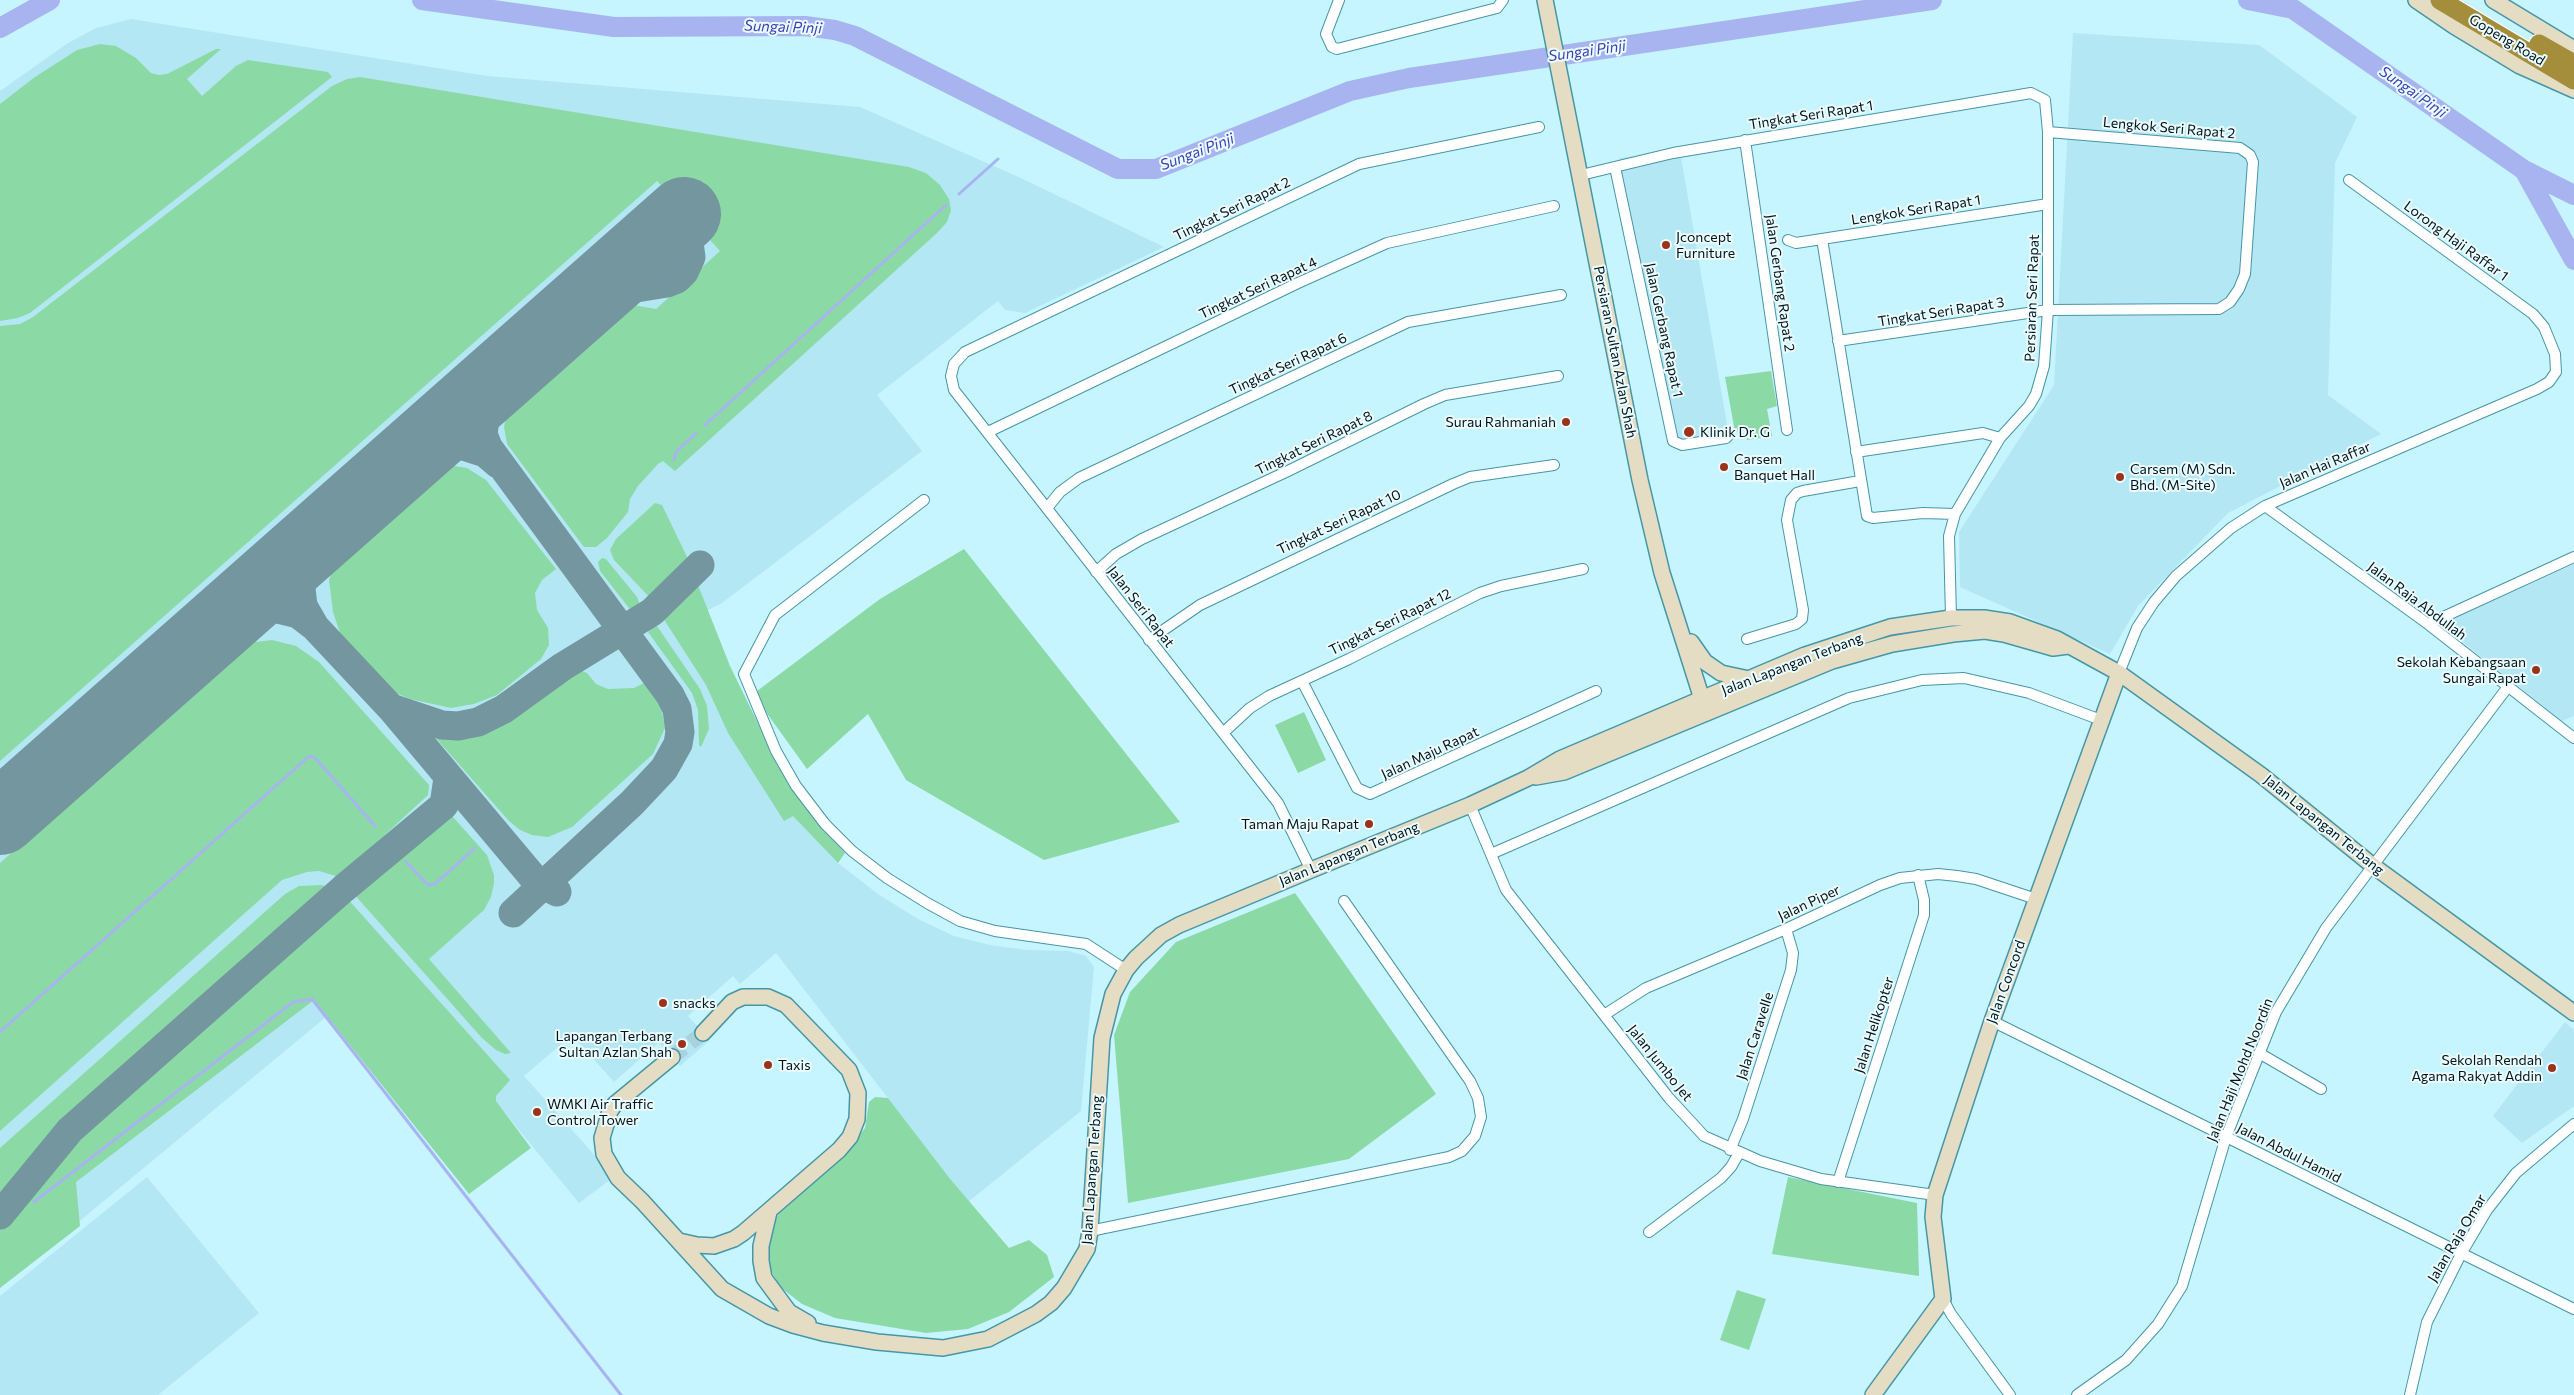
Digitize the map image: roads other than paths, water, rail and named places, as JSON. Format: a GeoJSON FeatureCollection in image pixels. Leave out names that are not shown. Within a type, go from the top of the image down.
{"type":"FeatureCollection","features":[{"type":"Feature","properties":{"kind":"highway","name":"Gopeng Road"},"geometry":{"type":"LineString","coordinates":[[2440,0],[2574,80]]}},
{"type":"Feature","properties":{"kind":"highway"},"geometry":{"type":"LineString","coordinates":[[2462,0],[2574,64]]}},
{"type":"Feature","properties":{"kind":"street"},"geometry":{"type":"LineString","coordinates":[[1339,0],[1326,34],[1332,47],[1342,49],[1497,8],[1503,1]]}},
{"type":"Feature","properties":{"kind":"street"},"geometry":{"type":"LineString","coordinates":[[2416,0],[2512,61],[2574,90]]}},
{"type":"Feature","properties":{"kind":"street"},"geometry":{"type":"LineString","coordinates":[[2493,0],[2574,49]]}},
{"type":"Feature","properties":{"kind":"street","name":"Persiaran Sultan Azlan Shah"},"geometry":{"type":"LineString","coordinates":[[1550,4],[1645,499],[1662,573],[1692,666],[1707,699]]}},
{"type":"Feature","properties":{"kind":"street","name":"Tingkat Seri Rapat 1"},"geometry":{"type":"LineString","coordinates":[[1584,174],[1673,153],[2031,93],[2045,100]]}},
{"type":"Feature","properties":{"kind":"street","name":"Persiaran Seri Rapat"},"geometry":{"type":"LineString","coordinates":[[1951,618],[1948,574],[1949,536],[1955,514],[2000,438],[2029,406],[2036,394],[2044,366],[2048,310],[2048,132],[2045,100]]}},
{"type":"Feature","properties":{"kind":"street","name":"Tingkat Seri Rapat 2"},"geometry":{"type":"LineString","coordinates":[[954,364],[965,352],[1359,164],[1539,127]]}},
{"type":"Feature","properties":{"kind":"street","name":"Lengkok Seri Rapat 2"},"geometry":{"type":"LineString","coordinates":[[2048,132],[2240,148],[2250,154],[2253,162],[2245,274],[2239,290],[2230,302],[2219,309],[2048,310]]}},
{"type":"Feature","properties":{"kind":"street","name":"Jalan Gerbang Rapat 2"},"geometry":{"type":"LineString","coordinates":[[1745,140],[1787,430]]}},
{"type":"Feature","properties":{"kind":"street","name":"Jalan Gerbang Rapat 1"},"geometry":{"type":"LineString","coordinates":[[1615,167],[1673,441],[1682,445],[1726,438],[1728,436]]}},
{"type":"Feature","properties":{"kind":"street","name":"Persiaran Sultan Azlan Shah"},"geometry":{"type":"LineString","coordinates":[[1584,174],[1668,573],[1691,642],[1707,699]]}},
{"type":"Feature","properties":{"kind":"street","name":"Lorong Haji Raffar 1"},"geometry":{"type":"LineString","coordinates":[[2349,180],[2519,304],[2544,327]]}},
{"type":"Feature","properties":{"kind":"street","name":"Lengkok Seri Rapat 1"},"geometry":{"type":"LineString","coordinates":[[1788,240],[1796,243],[2048,204]]}},
{"type":"Feature","properties":{"kind":"street","name":"Tingkat Seri Rapat 4"},"geometry":{"type":"LineString","coordinates":[[988,432],[1298,283],[1387,243],[1554,206]]}},
{"type":"Feature","properties":{"kind":"street"},"geometry":{"type":"LineString","coordinates":[[1822,239],[1867,516],[1873,518],[1923,513],[1955,514]]}},
{"type":"Feature","properties":{"kind":"street","name":"Tingkat Seri Rapat 6"},"geometry":{"type":"LineString","coordinates":[[1047,508],[1060,492],[1080,478],[1408,322],[1561,295]]}},
{"type":"Feature","properties":{"kind":"street","name":"Tingkat Seri Rapat 3"},"geometry":{"type":"LineString","coordinates":[[1838,341],[2048,310]]}},
{"type":"Feature","properties":{"kind":"street","name":"Jalan Hai Raffar"},"geometry":{"type":"LineString","coordinates":[[2119,673],[2137,628],[2160,595],[2201,553],[2231,528],[2265,506],[2549,382],[2556,372],[2557,364],[2544,327]]}},
{"type":"Feature","properties":{"kind":"street","name":"Jalan Seri Rapat"},"geometry":{"type":"LineString","coordinates":[[954,364],[951,376],[954,390],[1278,803],[1311,870]]}},
{"type":"Feature","properties":{"kind":"street","name":"Tingkat Seri Rapat 8"},"geometry":{"type":"LineString","coordinates":[[1096,572],[1116,554],[1142,539],[1445,395],[1558,376]]}},
{"type":"Feature","properties":{"kind":"street"},"geometry":{"type":"LineString","coordinates":[[1856,452],[1983,433],[2000,438]]}},
{"type":"Feature","properties":{"kind":"street","name":"Tingkat Seri Rapat 10"},"geometry":{"type":"LineString","coordinates":[[1149,640],[1209,601],[1453,484],[1470,477],[1554,465]]}},
{"type":"Feature","properties":{"kind":"street"},"geometry":{"type":"LineString","coordinates":[[1747,639],[1796,624],[1802,619],[1803,610],[1787,520],[1792,500],[1797,493],[1860,481]]}},
{"type":"Feature","properties":{"kind":"street"},"geometry":{"type":"LineString","coordinates":[[924,500],[775,615],[744,674],[776,751],[796,786],[825,824],[852,851],[887,878],[960,921],[995,931],[1086,944],[1126,970]]}},
{"type":"Feature","properties":{"kind":"street","name":"Jalan Raja Abdullah"},"geometry":{"type":"LineString","coordinates":[[2265,506],[2428,624],[2507,688],[2574,738]]}},
{"type":"Feature","properties":{"kind":"street"},"geometry":{"type":"LineString","coordinates":[[2428,624],[2574,557]]}},
{"type":"Feature","properties":{"kind":"street","name":"Tingkat Seri Rapat 12"},"geometry":{"type":"LineString","coordinates":[[1224,732],[1256,704],[1491,588],[1583,569]]}},
{"type":"Feature","properties":{"kind":"street"},"geometry":{"type":"LineString","coordinates":[[1928,638],[1945,627],[1951,618],[1964,628],[1985,631]]}},
{"type":"Feature","properties":{"kind":"street","name":"Jalan Lapangan Terbang"},"geometry":{"type":"LineString","coordinates":[[676,1061],[649,1076],[610,1111],[602,1138],[604,1154],[618,1178],[679,1240],[722,1289],[743,1302],[793,1325],[823,1332],[877,1342],[943,1348],[988,1339],[1036,1314],[1051,1303],[1064,1288],[1087,1250],[1090,1231],[1102,1038],[1113,994],[1126,970],[1161,935],[1179,925],[1470,805],[1528,778],[1560,759],[1666,714],[1707,699],[1805,656],[1890,627],[1951,618],[1984,618],[2010,622],[2057,639],[2119,673],[2262,775],[2372,865],[2574,1013]]}},
{"type":"Feature","properties":{"kind":"street","name":"Jalan Lapangan Terbang"},"geometry":{"type":"LineString","coordinates":[[1528,778],[1564,772],[1832,661],[1896,643],[1985,631],[2004,634],[2053,648],[2068,646]]}},
{"type":"Feature","properties":{"kind":"street"},"geometry":{"type":"LineString","coordinates":[[1691,642],[1705,662],[1721,673],[1750,679]]}},
{"type":"Feature","properties":{"kind":"street"},"geometry":{"type":"LineString","coordinates":[[1666,714],[1682,705],[1692,693],[1692,666]]}},
{"type":"Feature","properties":{"kind":"street","name":"Jalan Concord"},"geometry":{"type":"LineString","coordinates":[[1943,1299],[1933,1217],[1935,1195],[1992,1021],[2119,673]]}},
{"type":"Feature","properties":{"kind":"street"},"geometry":{"type":"LineString","coordinates":[[1606,755],[1692,714],[1707,699],[1794,677]]}},
{"type":"Feature","properties":{"kind":"street"},"geometry":{"type":"LineString","coordinates":[[1491,854],[1848,698],[1922,680],[1964,678],[1983,682],[2029,693],[2101,720]]}},
{"type":"Feature","properties":{"kind":"street","name":"Jalan Maju Rapat"},"geometry":{"type":"LineString","coordinates":[[1302,681],[1357,788],[1370,794],[1596,691]]}},
{"type":"Feature","properties":{"kind":"street","name":"Jalan Haji Mohd Noordin"},"geometry":{"type":"LineString","coordinates":[[2077,1395],[2126,1360],[2158,1324],[2182,1286],[2226,1137],[2276,1012],[2300,968],[2372,865],[2507,688]]}},
{"type":"Feature","properties":{"kind":"street","name":"Jalan Jumbo Jet"},"geometry":{"type":"LineString","coordinates":[[1470,805],[1506,890],[1604,1015],[1704,1136],[1735,1152],[1805,1175],[1838,1182],[1935,1195]]}},
{"type":"Feature","properties":{"kind":"street","name":"Jalan Piper"},"geometry":{"type":"LineString","coordinates":[[1604,1015],[1646,988],[1786,930],[1880,885],[1918,875],[1948,875],[1976,879],[2036,899]]}},
{"type":"Feature","properties":{"kind":"street","name":"Jalan Helikopter"},"geometry":{"type":"LineString","coordinates":[[1838,1182],[1924,915],[1924,900],[1918,875]]}},
{"type":"Feature","properties":{"kind":"street"},"geometry":{"type":"LineString","coordinates":[[1090,1231],[1449,1157],[1462,1150],[1476,1136],[1481,1116],[1478,1098],[1470,1081],[1344,900]]}},
{"type":"Feature","properties":{"kind":"street","name":"Jalan Caravelle"},"geometry":{"type":"LineString","coordinates":[[1649,1232],[1721,1178],[1731,1168],[1743,1119],[1791,970],[1793,953],[1786,930]]}},
{"type":"Feature","properties":{"kind":"street"},"geometry":{"type":"LineString","coordinates":[[679,1240],[705,1246],[724,1243],[743,1233],[838,1150],[850,1137],[857,1119],[858,1093],[848,1070],[793,1011],[779,1001],[756,995],[743,997],[732,1002],[707,1031]]}},
{"type":"Feature","properties":{"kind":"street","name":"Jalan Abdul Hamid"},"geometry":{"type":"LineString","coordinates":[[1992,1021],[2574,1309]]}},
{"type":"Feature","properties":{"kind":"street"},"geometry":{"type":"LineString","coordinates":[[2259,1053],[2321,1089]]}},
{"type":"Feature","properties":{"kind":"street","name":"Jalan Raja Omar"},"geometry":{"type":"LineString","coordinates":[[2410,1395],[2427,1322],[2460,1254],[2487,1210],[2516,1173],[2574,1124]]}},
{"type":"Feature","properties":{"kind":"street","name":"Jalan Lapangan Terbang"},"geometry":{"type":"LineString","coordinates":[[769,1212],[761,1246],[764,1278],[790,1312],[823,1332]]}},
{"type":"Feature","properties":{"kind":"street"},"geometry":{"type":"LineString","coordinates":[[1873,1395],[1943,1299],[1951,1314],[2009,1394]]}},
{"type":"Feature","properties":{"kind":"waterway","name":"Sungai Pinji"},"geometry":{"type":"LineString","coordinates":[[0,28],[50,0]]}},
{"type":"Feature","properties":{"kind":"waterway","name":"Sungai Pinji"},"geometry":{"type":"LineString","coordinates":[[422,0],[614,27],[805,26],[835,30],[855,36],[1118,169],[1156,169],[1350,91],[1409,78],[1932,0]]}},
{"type":"Feature","properties":{"kind":"waterway","name":"Sungai Pinji"},"geometry":{"type":"LineString","coordinates":[[2248,0],[2293,9],[2524,170],[2574,195]]}},
{"type":"Feature","properties":{"kind":"waterway"},"geometry":{"type":"LineString","coordinates":[[959,194],[998,159]]}},
{"type":"Feature","properties":{"kind":"waterway"},"geometry":{"type":"LineString","coordinates":[[2524,170],[2574,260]]}},
{"type":"Feature","properties":{"kind":"waterway"},"geometry":{"type":"LineString","coordinates":[[705,425],[946,205]]}},
{"type":"Feature","properties":{"kind":"waterway"},"geometry":{"type":"LineString","coordinates":[[674,460],[676,452],[696,433]]}},
{"type":"Feature","properties":{"kind":"waterway"},"geometry":{"type":"LineString","coordinates":[[0,1032],[307,758],[311,756],[316,759],[375,826]]}},
{"type":"Feature","properties":{"kind":"waterway"},"geometry":{"type":"LineString","coordinates":[[406,862],[428,885],[435,884],[475,848]]}},
{"type":"Feature","properties":{"kind":"waterway"},"geometry":{"type":"LineString","coordinates":[[34,1202],[293,1002],[312,999],[621,1395]]}},
{"type":"Feature","properties":{"kind":"tunnel"},"geometry":{"type":"LineString","coordinates":[[672,1057],[703,1033]]}},
{"type":"Feature","properties":{"kind":"place","name":"Jconcept Furniture"},"geometry":{"type":"Point","coordinates":[1666,245]}},
{"type":"Feature","properties":{"kind":"place","name":"Surau Rahmaniah"},"geometry":{"type":"Point","coordinates":[1566,422]}},
{"type":"Feature","properties":{"kind":"place","name":"Klinik Dr. G"},"geometry":{"type":"Point","coordinates":[1689,432]}},
{"type":"Feature","properties":{"kind":"place","name":"Carsem Banquet Hall"},"geometry":{"type":"Point","coordinates":[1724,467]}},
{"type":"Feature","properties":{"kind":"place","name":"Carsem (M) Sdn. Bhd. (M-Site)"},"geometry":{"type":"Point","coordinates":[2120,477]}},
{"type":"Feature","properties":{"kind":"place","name":"Sekolah Kebangsaan Sungai Rapat"},"geometry":{"type":"Point","coordinates":[2536,670]}},
{"type":"Feature","properties":{"kind":"place","name":"Taman Maju Rapat"},"geometry":{"type":"Point","coordinates":[1369,824]}},
{"type":"Feature","properties":{"kind":"place","name":"snacks"},"geometry":{"type":"Point","coordinates":[663,1003]}},
{"type":"Feature","properties":{"kind":"place","name":"Lapangan Terbang Sultan Azlan Shah"},"geometry":{"type":"Point","coordinates":[682,1044]}},
{"type":"Feature","properties":{"kind":"place","name":"Taxis"},"geometry":{"type":"Point","coordinates":[768,1065]}},
{"type":"Feature","properties":{"kind":"place","name":"Sekolah Rendah Agama Rakyat Addin"},"geometry":{"type":"Point","coordinates":[2552,1068]}},
{"type":"Feature","properties":{"kind":"place","name":"WMKI Air Traffic Control Tower"},"geometry":{"type":"Point","coordinates":[537,1112]}}]}
